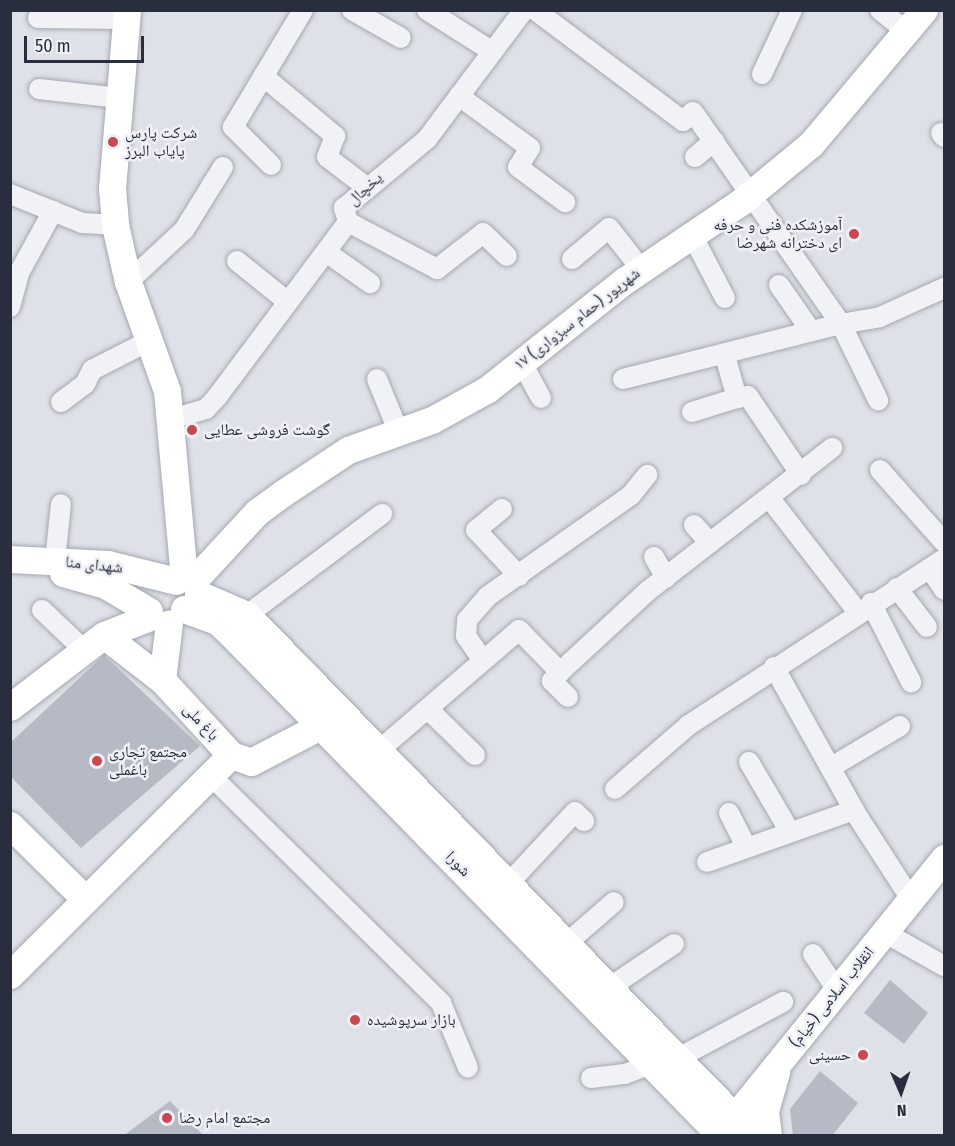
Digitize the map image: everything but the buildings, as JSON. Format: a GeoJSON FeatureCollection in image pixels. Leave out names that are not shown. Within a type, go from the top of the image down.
{"type":"FeatureCollection","features":[{"type":"Feature","properties":{"kind":"street"},"geometry":{"type":"LineString","coordinates":[[271,165],[233,128],[303,10]]}},
{"type":"Feature","properties":{"kind":"street"},"geometry":{"type":"LineString","coordinates":[[352,10],[401,38]]}},
{"type":"Feature","properties":{"kind":"street"},"geometry":{"type":"LineString","coordinates":[[427,10],[492,52]]}},
{"type":"Feature","properties":{"kind":"street","name":"یخچال"},"geometry":{"type":"LineString","coordinates":[[171,419],[206,409],[348,222],[344,208],[365,186],[427,139],[525,10]]}},
{"type":"Feature","properties":{"kind":"street"},"geometry":{"type":"LineString","coordinates":[[535,10],[684,121],[693,112],[753,192],[841,324],[878,400]]}},
{"type":"Feature","properties":{"kind":"street"},"geometry":{"type":"LineString","coordinates":[[762,74],[792,10]]}},
{"type":"Feature","properties":{"kind":"street"},"geometry":{"type":"LineString","coordinates":[[880,10],[908,33]]}},
{"type":"Feature","properties":{"kind":"street","name":"۱۷ شهریور (حمام سبزواری)"},"geometry":{"type":"LineString","coordinates":[[176,599],[257,512],[348,450],[399,433],[488,389],[641,269],[753,192],[811,144],[908,33],[924,10]]}},
{"type":"Feature","properties":{"kind":"street"},"geometry":{"type":"LineString","coordinates":[[38,18],[127,15],[119,98],[115,225],[128,282],[149,341],[171,419],[176,599],[162,680]]}},
{"type":"Feature","properties":{"kind":"street"},"geometry":{"type":"LineString","coordinates":[[263,76],[335,136],[327,157],[365,186]]}},
{"type":"Feature","properties":{"kind":"street"},"geometry":{"type":"LineString","coordinates":[[39,89],[119,98]]}},
{"type":"Feature","properties":{"kind":"street"},"geometry":{"type":"LineString","coordinates":[[459,96],[530,148],[518,167],[565,202]]}},
{"type":"Feature","properties":{"kind":"street"},"geometry":{"type":"LineString","coordinates":[[695,157],[714,141]]}},
{"type":"Feature","properties":{"kind":"street"},"geometry":{"type":"LineString","coordinates":[[128,282],[184,230],[223,167]]}},
{"type":"Feature","properties":{"kind":"street"},"geometry":{"type":"LineString","coordinates":[[10,194],[82,223],[115,225]]}},
{"type":"Feature","properties":{"kind":"street"},"geometry":{"type":"LineString","coordinates":[[10,307],[19,273],[53,211]]}},
{"type":"Feature","properties":{"kind":"street"},"geometry":{"type":"LineString","coordinates":[[348,222],[437,269],[483,233],[507,256]]}},
{"type":"Feature","properties":{"kind":"street"},"geometry":{"type":"LineString","coordinates":[[572,259],[609,228],[641,269]]}},
{"type":"Feature","properties":{"kind":"street"},"geometry":{"type":"LineString","coordinates":[[693,235],[725,298]]}},
{"type":"Feature","properties":{"kind":"street"},"geometry":{"type":"LineString","coordinates":[[326,252],[370,283]]}},
{"type":"Feature","properties":{"kind":"street"},"geometry":{"type":"LineString","coordinates":[[237,261],[288,302]]}},
{"type":"Feature","properties":{"kind":"street"},"geometry":{"type":"LineString","coordinates":[[778,285],[811,331]]}},
{"type":"Feature","properties":{"kind":"street"},"geometry":{"type":"LineString","coordinates":[[623,379],[725,356],[811,331],[880,317],[945,288]]}},
{"type":"Feature","properties":{"kind":"street"},"geometry":{"type":"LineString","coordinates":[[61,402],[85,384],[92,370],[149,341]]}},
{"type":"Feature","properties":{"kind":"street"},"geometry":{"type":"LineString","coordinates":[[725,356],[738,398]]}},
{"type":"Feature","properties":{"kind":"street"},"geometry":{"type":"LineString","coordinates":[[522,361],[541,398]]}},
{"type":"Feature","properties":{"kind":"street"},"geometry":{"type":"LineString","coordinates":[[377,379],[399,433]]}},
{"type":"Feature","properties":{"kind":"street"},"geometry":{"type":"LineString","coordinates":[[692,412],[748,396],[801,475]]}},
{"type":"Feature","properties":{"kind":"street"},"geometry":{"type":"LineString","coordinates":[[567,697],[552,681],[560,672],[666,578],[771,500],[832,448]]}},
{"type":"Feature","properties":{"kind":"street"},"geometry":{"type":"LineString","coordinates":[[880,470],[945,542]]}},
{"type":"Feature","properties":{"kind":"street"},"geometry":{"type":"LineString","coordinates":[[482,660],[466,636],[467,620],[488,596],[631,495],[647,475]]}},
{"type":"Feature","properties":{"kind":"street"},"geometry":{"type":"LineString","coordinates":[[771,500],[864,607],[910,682]]}},
{"type":"Feature","properties":{"kind":"street"},"geometry":{"type":"LineString","coordinates":[[54,567],[61,504]]}},
{"type":"Feature","properties":{"kind":"street"},"geometry":{"type":"LineString","coordinates":[[502,509],[476,530],[519,576]]}},
{"type":"Feature","properties":{"kind":"street"},"geometry":{"type":"LineString","coordinates":[[247,615],[382,514]]}},
{"type":"Feature","properties":{"kind":"street"},"geometry":{"type":"LineString","coordinates":[[694,525],[711,543]]}},
{"type":"Feature","properties":{"kind":"street"},"geometry":{"type":"LineString","coordinates":[[654,558],[666,578]]}},
{"type":"Feature","properties":{"kind":"street","name":"شهدای منا"},"geometry":{"type":"LineString","coordinates":[[10,559],[54,567],[92,580],[176,599]]}},
{"type":"Feature","properties":{"kind":"street","name":"شهدای منا"},"geometry":{"type":"LineString","coordinates":[[10,572],[108,564],[176,599]]}},
{"type":"Feature","properties":{"kind":"street"},"geometry":{"type":"LineString","coordinates":[[615,789],[689,725],[864,607],[937,564],[945,590]]}},
{"type":"Feature","properties":{"kind":"street"},"geometry":{"type":"LineString","coordinates":[[897,588],[927,627]]}},
{"type":"Feature","properties":{"kind":"street"},"geometry":{"type":"LineString","coordinates":[[12,703],[93,642],[176,599]]}},
{"type":"Feature","properties":{"kind":"street","name":"شورا"},"geometry":{"type":"LineString","coordinates":[[176,599],[247,615],[377,752],[680,1057],[724,1130]]}},
{"type":"Feature","properties":{"kind":"street","name":"شورا"},"geometry":{"type":"LineString","coordinates":[[176,599],[217,621],[653,1063],[724,1130]]}},
{"type":"Feature","properties":{"kind":"street"},"geometry":{"type":"LineString","coordinates":[[42,610],[93,642]]}},
{"type":"Feature","properties":{"kind":"street"},"geometry":{"type":"LineString","coordinates":[[377,752],[430,711],[482,660],[519,630],[560,672]]}},
{"type":"Feature","properties":{"kind":"street","name":"باغ ملی"},"geometry":{"type":"LineString","coordinates":[[10,975],[231,755],[162,680],[93,642]]}},
{"type":"Feature","properties":{"kind":"street"},"geometry":{"type":"LineString","coordinates":[[774,667],[833,766],[854,810],[911,899]]}},
{"type":"Feature","properties":{"kind":"street"},"geometry":{"type":"LineString","coordinates":[[430,711],[475,755]]}},
{"type":"Feature","properties":{"kind":"street"},"geometry":{"type":"LineString","coordinates":[[231,755],[251,762],[322,725]]}},
{"type":"Feature","properties":{"kind":"street"},"geometry":{"type":"LineString","coordinates":[[833,766],[900,726]]}},
{"type":"Feature","properties":{"kind":"street"},"geometry":{"type":"LineString","coordinates":[[749,762],[790,832]]}},
{"type":"Feature","properties":{"kind":"street"},"geometry":{"type":"LineString","coordinates":[[210,775],[441,1003],[468,1068]]}},
{"type":"Feature","properties":{"kind":"street"},"geometry":{"type":"LineString","coordinates":[[707,862],[746,846],[854,810]]}},
{"type":"Feature","properties":{"kind":"street"},"geometry":{"type":"LineString","coordinates":[[508,884],[575,812],[584,822]]}},
{"type":"Feature","properties":{"kind":"street"},"geometry":{"type":"LineString","coordinates":[[729,813],[746,846]]}},
{"type":"Feature","properties":{"kind":"street"},"geometry":{"type":"LineString","coordinates":[[10,825],[85,899]]}},
{"type":"Feature","properties":{"kind":"street","name":"انقلاب اسلامی (خیام)"},"geometry":{"type":"LineString","coordinates":[[724,1130],[945,858]]}},
{"type":"Feature","properties":{"kind":"street"},"geometry":{"type":"LineString","coordinates":[[567,943],[614,902]]}},
{"type":"Feature","properties":{"kind":"street"},"geometry":{"type":"LineString","coordinates":[[884,932],[945,966]]}},
{"type":"Feature","properties":{"kind":"street"},"geometry":{"type":"LineString","coordinates":[[610,987],[674,944]]}},
{"type":"Feature","properties":{"kind":"street"},"geometry":{"type":"LineString","coordinates":[[813,954],[837,990]]}},
{"type":"Feature","properties":{"kind":"street"},"geometry":{"type":"LineString","coordinates":[[680,1057],[783,1002]]}},
{"type":"Feature","properties":{"kind":"street"},"geometry":{"type":"LineString","coordinates":[[591,1078],[625,1074],[653,1063]]}},
{"type":"Feature","properties":{"kind":"street"},"geometry":{"type":"LineString","coordinates":[[768,1136],[765,1111],[779,1063]]}},
{"type":"Feature","properties":{"kind":"street"},"geometry":{"type":"LineString","coordinates":[[724,1130],[753,1136]]}},
{"type":"Feature","properties":{"kind":"place","name":"شرکت پارس پایاب البرز"},"geometry":{"type":"Point","coordinates":[113,142]}},
{"type":"Feature","properties":{"kind":"place","name":"آموزشکده فنی و حرفه ای دخترانه شهرضا"},"geometry":{"type":"Point","coordinates":[854,234]}},
{"type":"Feature","properties":{"kind":"place","name":"گوشت فروشی عطایی"},"geometry":{"type":"Point","coordinates":[192,430]}},
{"type":"Feature","properties":{"kind":"place","name":"مجتمع تجاری باغملی"},"geometry":{"type":"Point","coordinates":[97,761]}},
{"type":"Feature","properties":{"kind":"place","name":"بازار سرپوشیده"},"geometry":{"type":"Point","coordinates":[355,1020]}},
{"type":"Feature","properties":{"kind":"place","name":"حسینی"},"geometry":{"type":"Point","coordinates":[863,1055]}},
{"type":"Feature","properties":{"kind":"place","name":"مجتمع امام رضا"},"geometry":{"type":"Point","coordinates":[167,1118]}}]}
